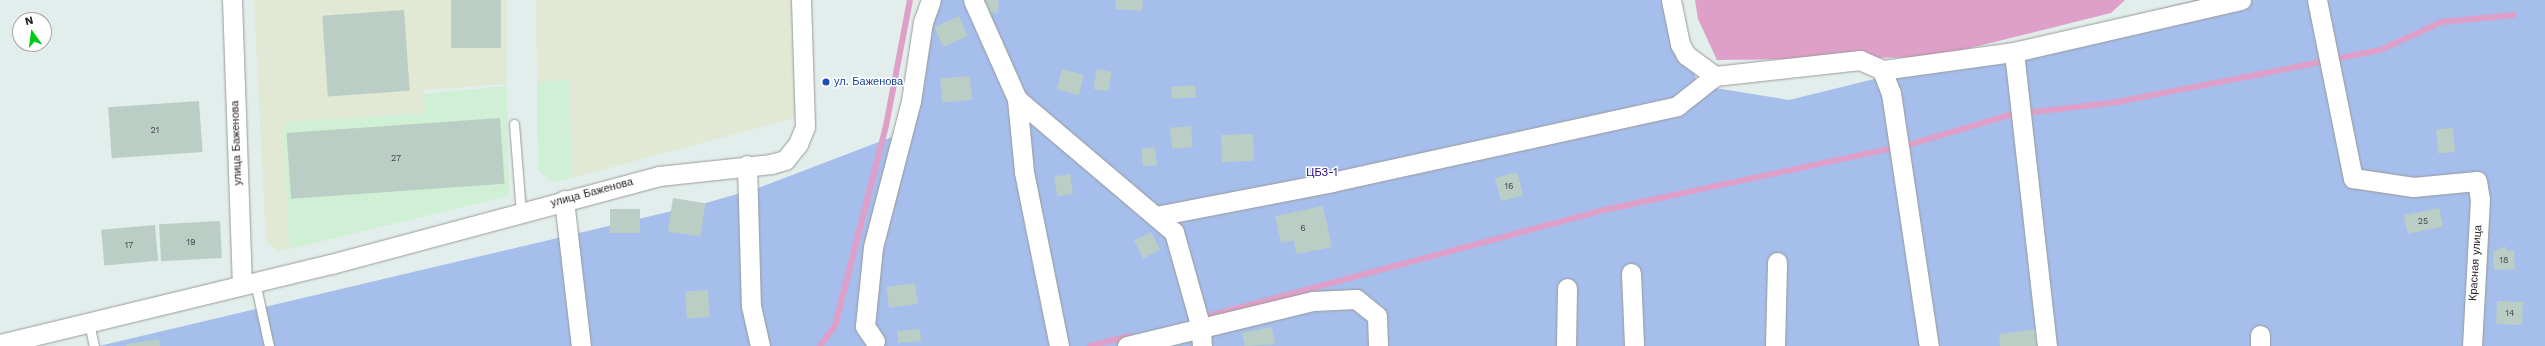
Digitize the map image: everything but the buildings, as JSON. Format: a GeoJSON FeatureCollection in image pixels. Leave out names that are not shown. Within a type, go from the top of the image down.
{"type":"FeatureCollection","features":[{"type":"Feature","properties":{"kind":"street","name":"улица Баженова"},"geometry":{"type":"LineString","coordinates":[[232,0],[249,284]]}},
{"type":"Feature","properties":{"kind":"street","name":"улица Баженова"},"geometry":{"type":"LineString","coordinates":[[0,344],[249,284],[659,176],[746,165],[771,164],[785,160],[798,144],[805,128],[801,0]]}},
{"type":"Feature","properties":{"kind":"street"},"geometry":{"type":"LineString","coordinates":[[875,341],[865,326],[873,247],[911,102],[924,22],[931,0]]}},
{"type":"Feature","properties":{"kind":"street"},"geometry":{"type":"LineString","coordinates":[[973,0],[1017,99],[1024,172],[1059,346]]}},
{"type":"Feature","properties":{"kind":"street"},"geometry":{"type":"LineString","coordinates":[[1671,0],[1680,44],[1686,55],[1715,76]]}},
{"type":"Feature","properties":{"kind":"street"},"geometry":{"type":"LineString","coordinates":[[1156,216],[1332,182],[1677,106],[1715,76],[1860,60],[1882,70],[2014,52],[2241,0]]}},
{"type":"Feature","properties":{"kind":"street","name":"Красная улица"},"geometry":{"type":"LineString","coordinates":[[2317,0],[2353,178],[2413,187],[2477,181],[2480,199],[2472,346]]}},
{"type":"Feature","properties":{"kind":"street"},"geometry":{"type":"LineString","coordinates":[[2014,52],[2047,346]]}},
{"type":"Feature","properties":{"kind":"street"},"geometry":{"type":"LineString","coordinates":[[1882,70],[1891,93],[1929,346]]}},
{"type":"Feature","properties":{"kind":"street"},"geometry":{"type":"LineString","coordinates":[[1017,99],[1174,232],[1201,337]]}},
{"type":"Feature","properties":{"kind":"street"},"geometry":{"type":"LineString","coordinates":[[746,165],[751,306],[760,346]]}},
{"type":"Feature","properties":{"kind":"street"},"geometry":{"type":"LineString","coordinates":[[564,200],[581,346]]}},
{"type":"Feature","properties":{"kind":"street"},"geometry":{"type":"LineString","coordinates":[[1775,346],[1777,262]]}},
{"type":"Feature","properties":{"kind":"street"},"geometry":{"type":"LineString","coordinates":[[1631,272],[1634,346]]}},
{"type":"Feature","properties":{"kind":"street"},"geometry":{"type":"LineString","coordinates":[[1566,346],[1567,288]]}},
{"type":"Feature","properties":{"kind":"street"},"geometry":{"type":"LineString","coordinates":[[1127,346],[1201,337],[1313,301],[1356,299],[1377,316],[1378,346]]}},
{"type":"Feature","properties":{"kind":"lane"},"geometry":{"type":"LineString","coordinates":[[514,124],[521,212]]}},
{"type":"Feature","properties":{"kind":"lane"},"geometry":{"type":"LineString","coordinates":[[249,284],[269,346]]}},
{"type":"Feature","properties":{"kind":"lane"},"geometry":{"type":"LineString","coordinates":[[89,323],[94,346]]}},
{"type":"Feature","properties":{"kind":"shaded area"},"geometry":{"type":"Polygon","coordinates":[[[254,0],[507,0],[507,84],[424,90],[425,113],[283,122],[289,249],[279,251],[266,242],[254,0]]]}},
{"type":"Feature","properties":{"kind":"shaded area"},"geometry":{"type":"Polygon","coordinates":[[[536,0],[793,0],[797,117],[572,178],[569,79],[537,82],[536,0]]]}},
{"type":"Feature","properties":{"kind":"shaded area"},"geometry":{"type":"Polygon","coordinates":[[[1695,0],[2125,0],[2111,13],[1934,57],[1717,60],[1698,19],[1695,0]]]}},
{"type":"Feature","properties":{"kind":"shaded area"},"geometry":{"type":"Polygon","coordinates":[[[569,79],[572,178],[553,183],[538,170],[537,82],[569,79]]]}},
{"type":"Feature","properties":{"kind":"shaded area"},"geometry":{"type":"Polygon","coordinates":[[[507,86],[509,196],[289,249],[282,122],[425,113],[424,94],[507,86]]]}},
{"type":"Feature","properties":{"kind":"green space","name":"ЦБЗ-1"},"geometry":{"type":"Polygon","coordinates":[[[938,0],[1681,0],[1697,85],[1789,100],[2196,0],[2545,0],[2545,346],[99,346],[706,203],[758,188],[892,137],[938,0]]]}},
{"type":"Feature","properties":{"kind":"waterway"},"geometry":{"type":"LineString","coordinates":[[820,346],[835,326],[886,126],[910,0]]}},
{"type":"Feature","properties":{"kind":"waterway"},"geometry":{"type":"LineString","coordinates":[[1201,318],[1609,209],[1912,144],[2010,115],[2117,102],[2241,78],[2380,50],[2442,22],[2514,15]]}},
{"type":"Feature","properties":{"kind":"waterway"},"geometry":{"type":"LineString","coordinates":[[1090,346],[1129,336]]}},
{"type":"Feature","properties":{"kind":"place","name":"ул. Баженова"},"geometry":{"type":"Point","coordinates":[826,82]}}]}
